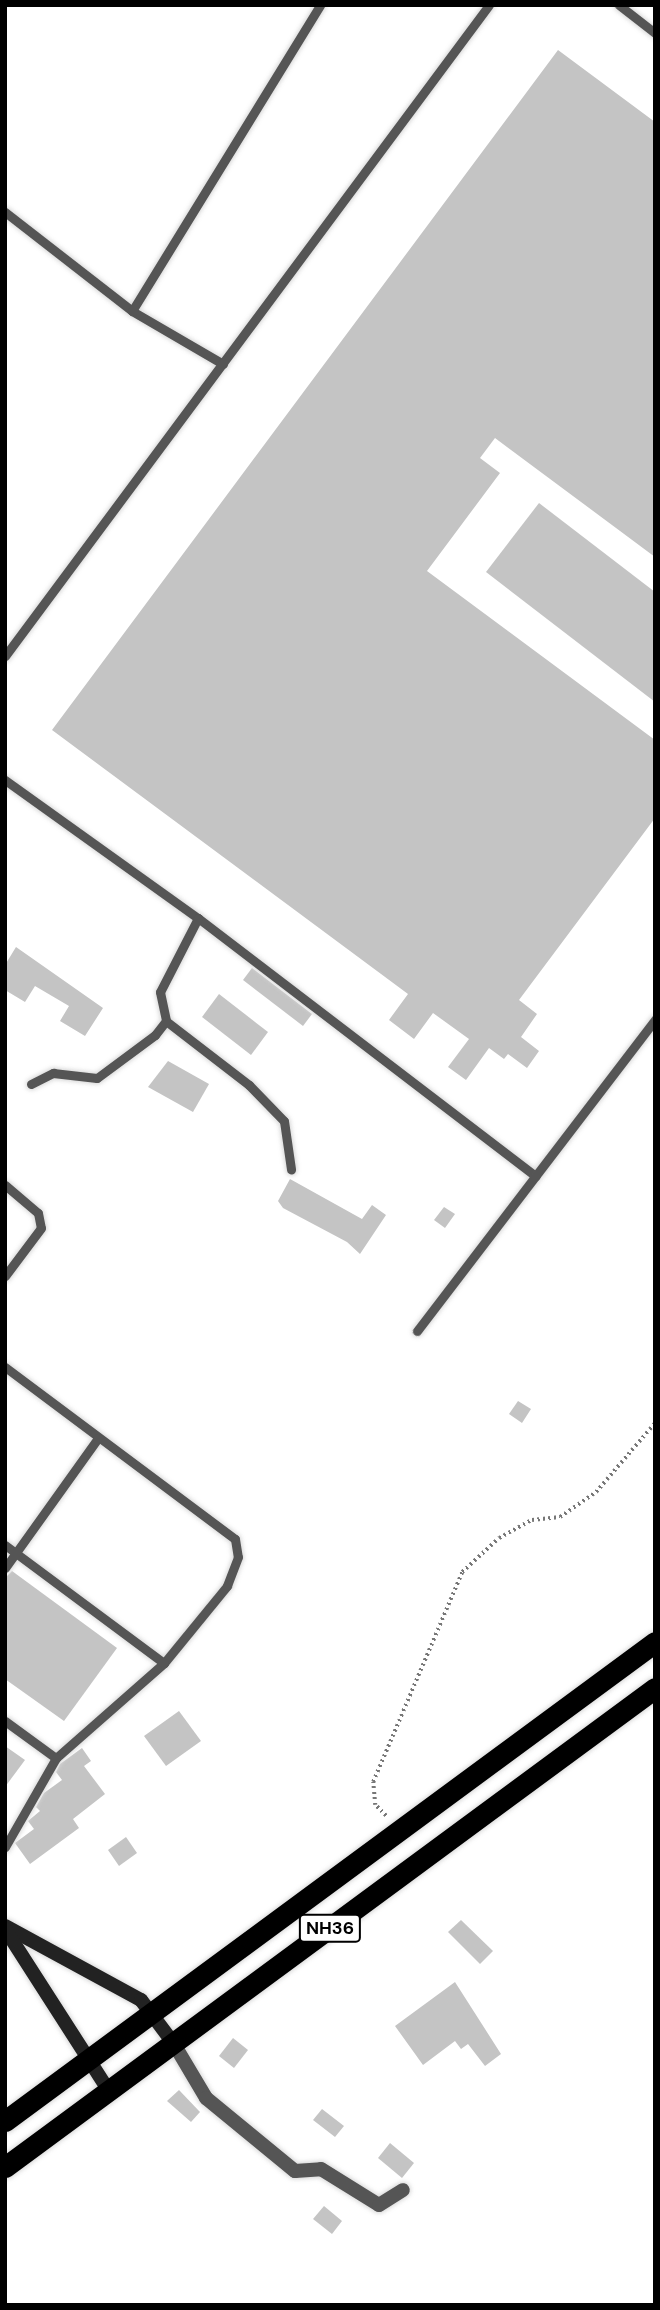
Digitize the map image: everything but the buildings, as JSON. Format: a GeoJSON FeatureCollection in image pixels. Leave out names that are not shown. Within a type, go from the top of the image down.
{"type":"FeatureCollection","features":[{"type":"Feature","properties":{"kind":"highway","name":"NH36"},"geometry":{"type":"LineString","coordinates":[[5,2121],[655,1642]]}},
{"type":"Feature","properties":{"kind":"highway","name":"NH36"},"geometry":{"type":"LineString","coordinates":[[5,2167],[655,1688]]}},
{"type":"Feature","properties":{"kind":"street"},"geometry":{"type":"LineString","coordinates":[[5,1928],[141,2000],[153,2012],[174,2043],[206,2098],[295,2171],[321,2169],[379,2205],[403,2190]]}},
{"type":"Feature","properties":{"kind":"street"},"geometry":{"type":"LineString","coordinates":[[5,1928],[109,2091]]}},
{"type":"Feature","properties":{"kind":"lane"},"geometry":{"type":"LineString","coordinates":[[132,311],[320,5]]}},
{"type":"Feature","properties":{"kind":"lane"},"geometry":{"type":"LineString","coordinates":[[5,656],[489,5]]}},
{"type":"Feature","properties":{"kind":"lane"},"geometry":{"type":"LineString","coordinates":[[618,5],[655,33]]}},
{"type":"Feature","properties":{"kind":"lane"},"geometry":{"type":"LineString","coordinates":[[5,212],[132,311],[223,364]]}},
{"type":"Feature","properties":{"kind":"lane"},"geometry":{"type":"LineString","coordinates":[[5,780],[198,918],[536,1176]]}},
{"type":"Feature","properties":{"kind":"lane"},"geometry":{"type":"LineString","coordinates":[[198,918],[160,992],[166,1021],[248,1085],[284,1121],[291,1169]]}},
{"type":"Feature","properties":{"kind":"lane"},"geometry":{"type":"LineString","coordinates":[[417,1331],[655,1020]]}},
{"type":"Feature","properties":{"kind":"lane"},"geometry":{"type":"LineString","coordinates":[[31,1084],[53,1073],[97,1078],[155,1035],[166,1021]]}},
{"type":"Feature","properties":{"kind":"lane"},"geometry":{"type":"LineString","coordinates":[[5,1185],[38,1213],[41,1228],[5,1276]]}},
{"type":"Feature","properties":{"kind":"lane"},"geometry":{"type":"LineString","coordinates":[[5,1367],[235,1539],[238,1557],[227,1586],[164,1662],[56,1758],[5,1847]]}},
{"type":"Feature","properties":{"kind":"lane"},"geometry":{"type":"LineString","coordinates":[[5,1567],[98,1438]]}},
{"type":"Feature","properties":{"kind":"lane"},"geometry":{"type":"LineString","coordinates":[[5,1545],[164,1662]]}},
{"type":"Feature","properties":{"kind":"lane"},"geometry":{"type":"LineString","coordinates":[[5,1721],[56,1758]]}},
{"type":"Feature","properties":{"kind":"path"},"geometry":{"type":"LineString","coordinates":[[401,1829],[375,1805],[373,1782],[462,1572],[499,1538],[532,1520],[560,1517],[596,1492],[655,1423]]}}]}
